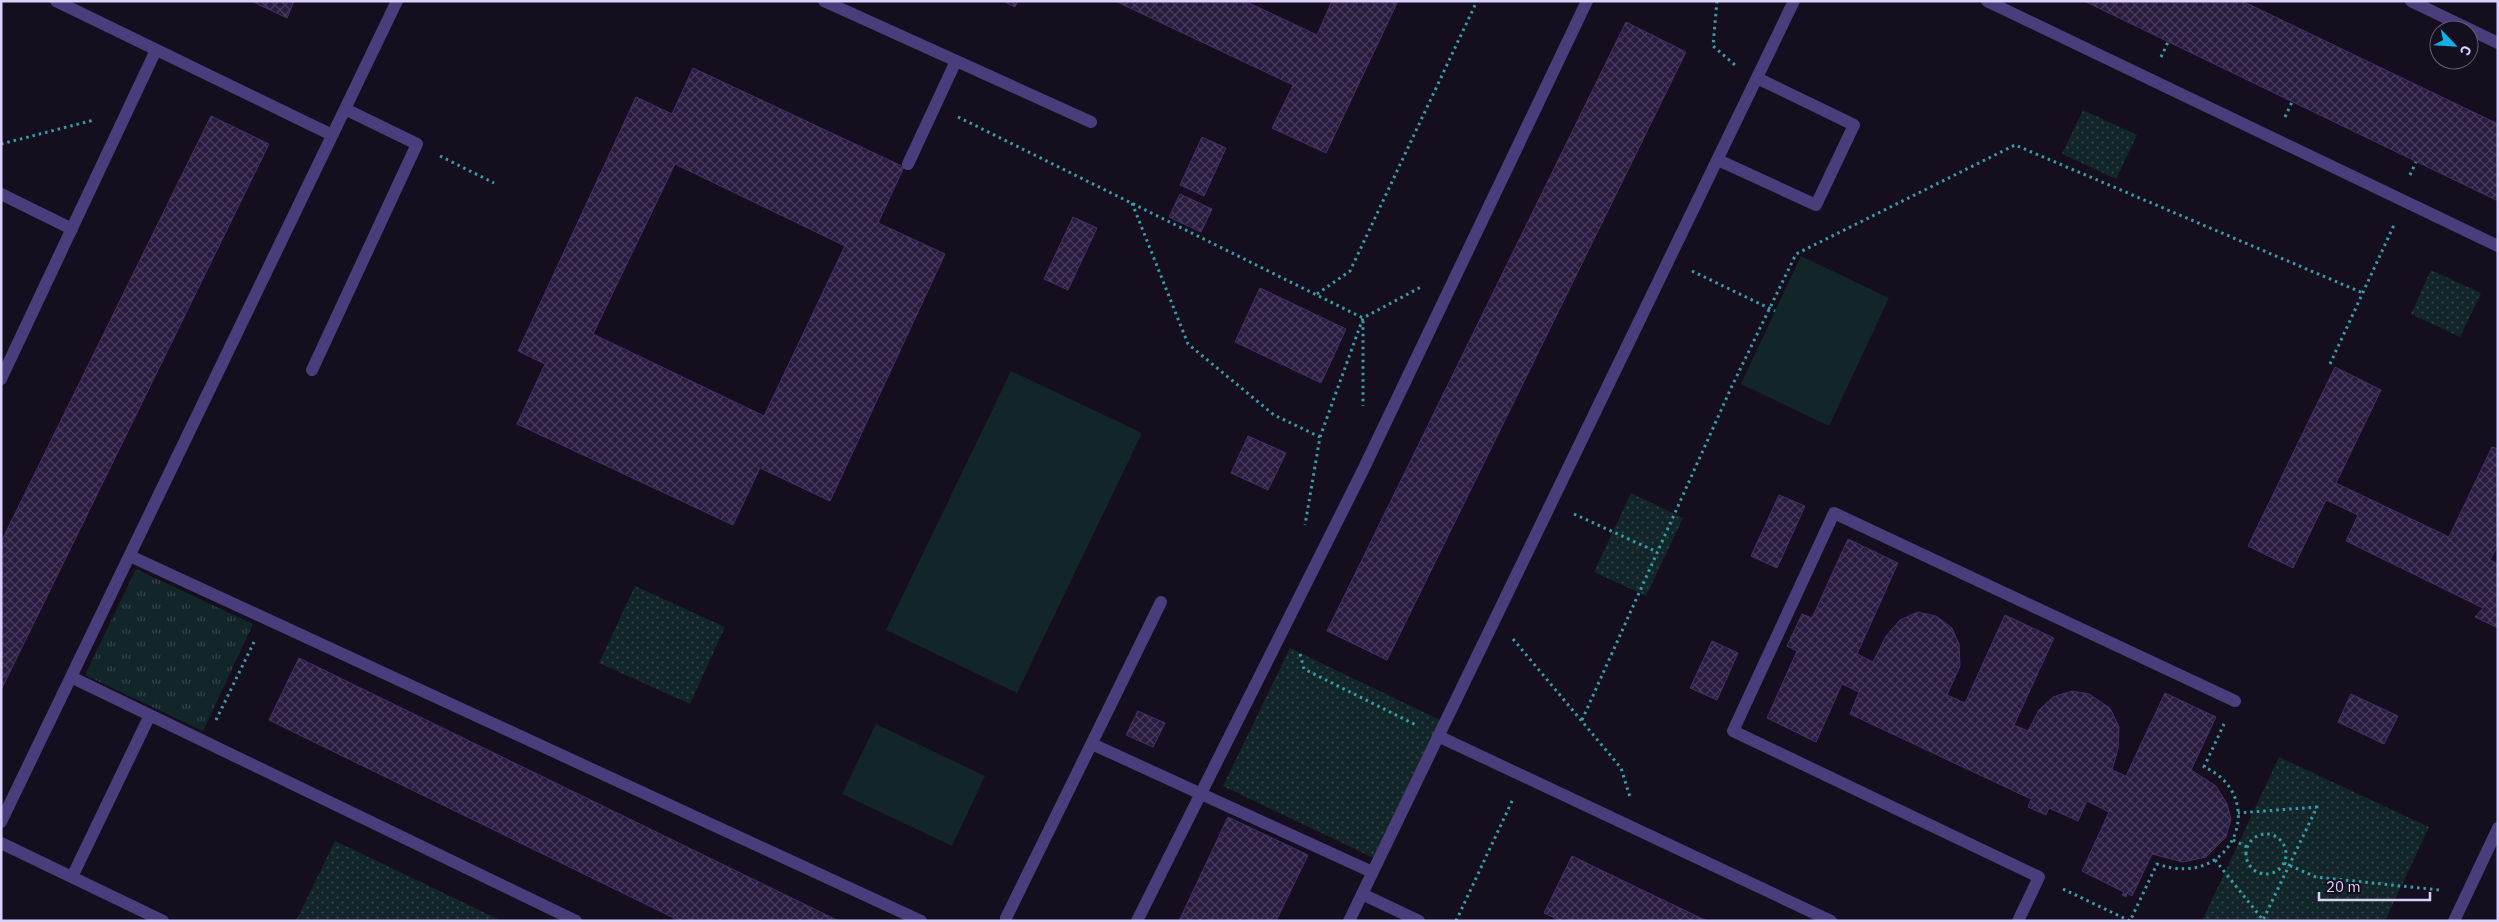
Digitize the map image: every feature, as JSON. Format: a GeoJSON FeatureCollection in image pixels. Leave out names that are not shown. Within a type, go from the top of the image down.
{"type":"FeatureCollection","features":[{"type":"Feature","properties":{"kind":"street"},"geometry":{"type":"LineString","coordinates":[[56,1],[332,135]]}},
{"type":"Feature","properties":{"kind":"street"},"geometry":{"type":"LineString","coordinates":[[1,822],[397,1]]}},
{"type":"Feature","properties":{"kind":"street"},"geometry":{"type":"LineString","coordinates":[[824,1],[1091,122]]}},
{"type":"Feature","properties":{"kind":"street"},"geometry":{"type":"LineString","coordinates":[[1137,921],[1363,470],[1587,1]]}},
{"type":"Feature","properties":{"kind":"street"},"geometry":{"type":"LineString","coordinates":[[1349,921],[1794,1]]}},
{"type":"Feature","properties":{"kind":"street"},"geometry":{"type":"LineString","coordinates":[[1987,1],[2498,246]]}},
{"type":"Feature","properties":{"kind":"street"},"geometry":{"type":"LineString","coordinates":[[2411,1],[2498,43]]}},
{"type":"Feature","properties":{"kind":"street"},"geometry":{"type":"LineString","coordinates":[[1,379],[156,50]]}},
{"type":"Feature","properties":{"kind":"street"},"geometry":{"type":"LineString","coordinates":[[908,164],[956,61]]}},
{"type":"Feature","properties":{"kind":"street"},"geometry":{"type":"LineString","coordinates":[[1718,160],[1816,205],[1854,125],[1756,80]]}},
{"type":"Feature","properties":{"kind":"street"},"geometry":{"type":"LineString","coordinates":[[312,370],[417,144],[346,109]]}},
{"type":"Feature","properties":{"kind":"street"},"geometry":{"type":"LineString","coordinates":[[1,194],[72,230]]}},
{"type":"Feature","properties":{"kind":"street"},"geometry":{"type":"LineString","coordinates":[[2018,921],[2039,877],[1733,731],[1834,513],[2235,701]]}},
{"type":"Feature","properties":{"kind":"street"},"geometry":{"type":"LineString","coordinates":[[130,556],[921,921]]}},
{"type":"Feature","properties":{"kind":"street"},"geometry":{"type":"LineString","coordinates":[[1006,918],[1161,602]]}},
{"type":"Feature","properties":{"kind":"street"},"geometry":{"type":"LineString","coordinates":[[71,677],[576,921]]}},
{"type":"Feature","properties":{"kind":"street"},"geometry":{"type":"LineString","coordinates":[[72,876],[150,715]]}},
{"type":"Feature","properties":{"kind":"street"},"geometry":{"type":"LineString","coordinates":[[1438,736],[1831,921]]}},
{"type":"Feature","properties":{"kind":"street"},"geometry":{"type":"LineString","coordinates":[[1092,744],[1372,872]]}},
{"type":"Feature","properties":{"kind":"street"},"geometry":{"type":"LineString","coordinates":[[2454,921],[2498,828]]}},
{"type":"Feature","properties":{"kind":"street"},"geometry":{"type":"LineString","coordinates":[[1,843],[163,921]]}},
{"type":"Feature","properties":{"kind":"street"},"geometry":{"type":"LineString","coordinates":[[1362,894],[1419,921]]}},
{"type":"Feature","properties":{"kind":"path"},"geometry":{"type":"LineString","coordinates":[[1317,294],[1350,271],[1477,1]]}},
{"type":"Feature","properties":{"kind":"path"},"geometry":{"type":"LineString","coordinates":[[1717,1],[1713,46],[1756,80]]}},
{"type":"Feature","properties":{"kind":"path"},"geometry":{"type":"LineString","coordinates":[[935,105],[1363,318]]}},
{"type":"Feature","properties":{"kind":"path"},"geometry":{"type":"LineString","coordinates":[[1,144],[128,110]]}},
{"type":"Feature","properties":{"kind":"path"},"geometry":{"type":"LineString","coordinates":[[417,144],[494,183]]}},
{"type":"Feature","properties":{"kind":"path"},"geometry":{"type":"LineString","coordinates":[[1582,720],[1731,388],[1796,254],[2015,145],[2363,293]]}},
{"type":"Feature","properties":{"kind":"path"},"geometry":{"type":"LineString","coordinates":[[2330,364],[2405,201]]}},
{"type":"Feature","properties":{"kind":"path"},"geometry":{"type":"LineString","coordinates":[[1132,203],[1188,344],[1274,415],[1320,437]]}},
{"type":"Feature","properties":{"kind":"path"},"geometry":{"type":"LineString","coordinates":[[1669,260],[1775,311]]}},
{"type":"Feature","properties":{"kind":"path"},"geometry":{"type":"LineString","coordinates":[[1304,531],[1320,437],[1363,318],[1460,266]]}},
{"type":"Feature","properties":{"kind":"path"},"geometry":{"type":"LineString","coordinates":[[1363,318],[1363,413]]}},
{"type":"Feature","properties":{"kind":"path"},"geometry":{"type":"LineString","coordinates":[[1551,503],[1612,533],[1657,552]]}},
{"type":"Feature","properties":{"kind":"path"},"geometry":{"type":"LineString","coordinates":[[1289,616],[1304,669],[1438,736]]}},
{"type":"Feature","properties":{"kind":"path"},"geometry":{"type":"LineString","coordinates":[[205,742],[265,619]]}},
{"type":"Feature","properties":{"kind":"path"},"geometry":{"type":"LineString","coordinates":[[1495,619],[1621,768],[1640,831]]}},
{"type":"Feature","properties":{"kind":"path"},"geometry":{"type":"LineString","coordinates":[[2039,877],[2130,920],[2157,864],[2182,869],[2209,865],[2215,860],[2233,840],[2238,806],[2226,782],[2216,772],[2204,767],[2235,701]]}},
{"type":"Feature","properties":{"kind":"path"},"geometry":{"type":"LineString","coordinates":[[1456,921],[1524,776]]}},
{"type":"Feature","properties":{"kind":"path"},"geometry":{"type":"LineString","coordinates":[[2215,860],[2263,920],[2317,807],[2238,813]]}},
{"type":"Feature","properties":{"kind":"path"},"geometry":{"type":"LineString","coordinates":[[2263,834],[2278,838],[2284,846],[2286,854],[2284,863],[2270,874],[2255,871],[2248,865],[2245,856],[2247,847],[2254,838],[2263,834]]}},
{"type":"Feature","properties":{"kind":"path"},"geometry":{"type":"LineString","coordinates":[[2233,840],[2247,847]]}},
{"type":"Feature","properties":{"kind":"path"},"geometry":{"type":"LineString","coordinates":[[2284,863],[2316,877],[2421,890],[2468,891]]}},
{"type":"Feature","properties":{"kind":"green space"},"geometry":{"type":"Polygon","coordinates":[[[2083,110],[2137,135],[2116,179],[2062,154],[2083,110]]]}},
{"type":"Feature","properties":{"kind":"green space"},"geometry":{"type":"Polygon","coordinates":[[[1801,256],[1889,298],[1829,426],[1741,384],[1801,256]]]}},
{"type":"Feature","properties":{"kind":"green space"},"geometry":{"type":"Polygon","coordinates":[[[2431,270],[2481,293],[2460,337],[2411,314],[2431,270]]]}},
{"type":"Feature","properties":{"kind":"green space"},"geometry":{"type":"Polygon","coordinates":[[[1011,371],[1142,433],[1017,693],[886,630],[1011,371]]]}},
{"type":"Feature","properties":{"kind":"green space"},"geometry":{"type":"Polygon","coordinates":[[[1631,493],[1683,518],[1646,596],[1594,572],[1631,493]]]}},
{"type":"Feature","properties":{"kind":"green space"},"geometry":{"type":"Polygon","coordinates":[[[136,569],[253,624],[203,731],[85,675],[136,569]]]}},
{"type":"Feature","properties":{"kind":"green space"},"geometry":{"type":"Polygon","coordinates":[[[635,586],[725,627],[690,704],[599,663],[635,586]]]}},
{"type":"Feature","properties":{"kind":"green space"},"geometry":{"type":"Polygon","coordinates":[[[1290,648],[1442,721],[1376,859],[1223,786],[1290,648]]]}},
{"type":"Feature","properties":{"kind":"green space"},"geometry":{"type":"Polygon","coordinates":[[[876,724],[985,776],[952,846],[842,794],[876,724]]]}},
{"type":"Feature","properties":{"kind":"green space"},"geometry":{"type":"Polygon","coordinates":[[[2279,757],[2429,827],[2385,921],[2202,921],[2279,757]]]}},
{"type":"Feature","properties":{"kind":"green space"},"geometry":{"type":"Polygon","coordinates":[[[335,841],[502,921],[296,921],[335,841]]]}},
{"type":"Feature","properties":{"kind":"building"},"geometry":{"type":"Polygon","coordinates":[[[251,1],[294,1],[287,18],[251,1]]]}},
{"type":"Feature","properties":{"kind":"building"},"geometry":{"type":"Polygon","coordinates":[[[1003,1],[1018,1],[1015,7],[1003,1]]]}},
{"type":"Feature","properties":{"kind":"building"},"geometry":{"type":"Polygon","coordinates":[[[1115,1],[1245,1],[1317,35],[1332,1],[1398,1],[1326,153],[1272,128],[1293,85],[1115,1]]]}},
{"type":"Feature","properties":{"kind":"building"},"geometry":{"type":"Polygon","coordinates":[[[2084,1],[2242,1],[2498,124],[2498,201],[2084,1]]]}},
{"type":"Feature","properties":{"kind":"building"},"geometry":{"type":"Polygon","coordinates":[[[1626,22],[1686,52],[1387,660],[1327,631],[1626,22]]]}},
{"type":"Feature","properties":{"kind":"building"},"geometry":{"type":"Polygon","coordinates":[[[693,68],[904,167],[878,223],[945,254],[830,501],[760,468],[733,525],[517,424],[545,364],[518,351],[636,97],[672,114],[693,68]],[[675,164],[593,334],[764,416],[845,246],[675,164]]]}},
{"type":"Feature","properties":{"kind":"building"},"geometry":{"type":"Polygon","coordinates":[[[211,116],[269,144],[1,690],[1,542],[211,116]]]}},
{"type":"Feature","properties":{"kind":"building"},"geometry":{"type":"Polygon","coordinates":[[[1202,137],[1226,148],[1204,196],[1180,185],[1202,137]]]}},
{"type":"Feature","properties":{"kind":"building"},"geometry":{"type":"Polygon","coordinates":[[[1180,194],[1212,209],[1201,232],[1169,217],[1180,194]]]}},
{"type":"Feature","properties":{"kind":"building"},"geometry":{"type":"Polygon","coordinates":[[[1073,217],[1097,228],[1068,290],[1044,279],[1073,217]]]}},
{"type":"Feature","properties":{"kind":"building"},"geometry":{"type":"Polygon","coordinates":[[[1260,288],[1346,329],[1321,383],[1235,342],[1260,288]]]}},
{"type":"Feature","properties":{"kind":"building"},"geometry":{"type":"Polygon","coordinates":[[[2335,367],[2381,390],[2336,483],[2449,537],[2492,447],[2498,449],[2498,545],[2490,560],[2498,564],[2498,628],[2475,617],[2483,608],[2346,541],[2358,515],[2326,500],[2293,568],[2248,546],[2335,367]]]}},
{"type":"Feature","properties":{"kind":"building"},"geometry":{"type":"Polygon","coordinates":[[[1248,436],[1286,453],[1268,490],[1231,473],[1248,436]]]}},
{"type":"Feature","properties":{"kind":"building"},"geometry":{"type":"Polygon","coordinates":[[[1779,495],[1805,506],[1777,568],[1751,556],[1779,495]]]}},
{"type":"Feature","properties":{"kind":"building"},"geometry":{"type":"Polygon","coordinates":[[[1848,539],[1898,563],[1857,654],[1873,662],[1886,636],[1900,620],[1918,612],[1936,616],[1952,628],[1959,644],[1960,666],[1947,695],[1965,703],[2005,615],[2054,638],[2014,725],[2028,731],[2039,710],[2053,697],[2072,691],[2089,694],[2110,708],[2119,727],[2118,749],[2112,770],[2126,776],[2165,693],[2216,717],[2191,770],[2216,786],[2227,804],[2231,819],[2226,837],[2206,857],[2183,862],[2152,854],[2132,896],[2127,893],[2126,897],[2122,895],[2124,892],[2082,871],[2109,812],[2087,801],[2078,821],[2049,808],[2046,815],[2028,807],[2031,799],[1850,714],[1859,692],[1842,684],[1816,742],[1767,718],[1797,651],[1787,646],[1802,614],[1812,618],[1848,539]]]}},
{"type":"Feature","properties":{"kind":"building"},"geometry":{"type":"Polygon","coordinates":[[[1712,641],[1738,653],[1717,700],[1690,688],[1712,641]]]}},
{"type":"Feature","properties":{"kind":"building"},"geometry":{"type":"Polygon","coordinates":[[[299,658],[839,921],[680,921],[269,720],[299,658]]]}},
{"type":"Feature","properties":{"kind":"building"},"geometry":{"type":"Polygon","coordinates":[[[2351,694],[2398,716],[2384,744],[2338,722],[2351,694]]]}},
{"type":"Feature","properties":{"kind":"building"},"geometry":{"type":"Polygon","coordinates":[[[1138,711],[1165,723],[1153,747],[1126,735],[1138,711]]]}},
{"type":"Feature","properties":{"kind":"building"},"geometry":{"type":"Polygon","coordinates":[[[1228,817],[1308,855],[1276,921],[1179,921],[1228,817]]]}},
{"type":"Feature","properties":{"kind":"building"},"geometry":{"type":"Polygon","coordinates":[[[1572,856],[1707,921],[1561,921],[1544,913],[1572,856]]]}}]}
